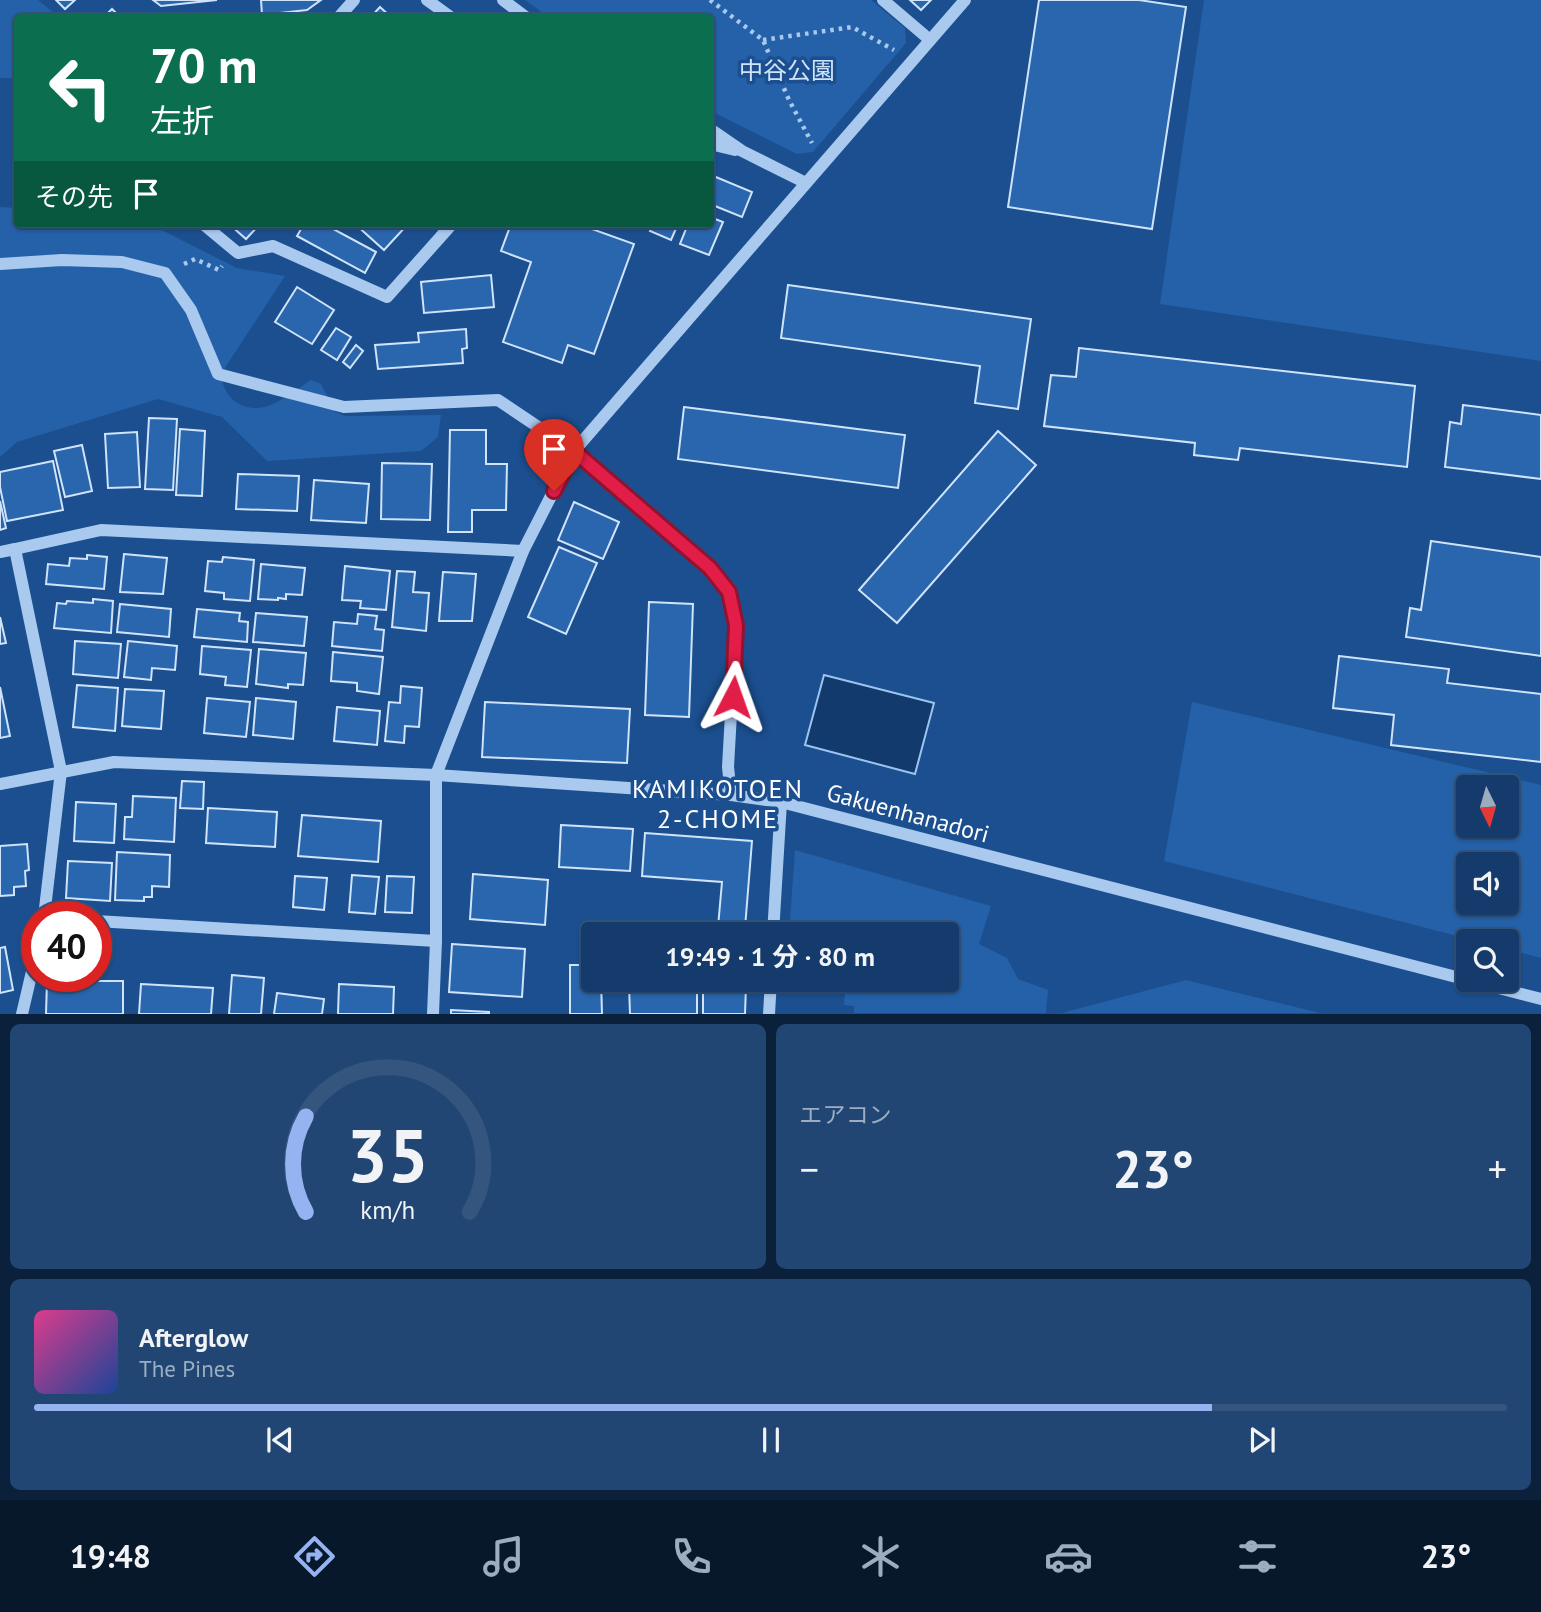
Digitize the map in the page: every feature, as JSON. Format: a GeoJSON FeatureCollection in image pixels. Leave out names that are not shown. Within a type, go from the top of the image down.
{"type":"FeatureCollection","features":[{"type":"Feature","properties":{"kind":"street"},"geometry":{"type":"LineString","coordinates":[[342,14],[354,0]]}},
{"type":"Feature","properties":{"kind":"street"},"geometry":{"type":"LineString","coordinates":[[427,0],[446,14]]}},
{"type":"Feature","properties":{"kind":"street"},"geometry":{"type":"LineString","coordinates":[[503,0],[522,14]]}},
{"type":"Feature","properties":{"kind":"street"},"geometry":{"type":"LineString","coordinates":[[883,0],[930,40]]}},
{"type":"Feature","properties":{"kind":"street"},"geometry":{"type":"LineString","coordinates":[[433,1013],[436,775],[523,551],[574,451],[965,0]]}},
{"type":"Feature","properties":{"kind":"street"},"geometry":{"type":"LineString","coordinates":[[714,132],[742,151],[806,183]]}},
{"type":"Feature","properties":{"kind":"street"},"geometry":{"type":"LineString","coordinates":[[714,145],[742,151]]}},
{"type":"Feature","properties":{"kind":"street"},"geometry":{"type":"LineString","coordinates":[[208,228],[239,253],[273,246],[387,297],[448,228]]}},
{"type":"Feature","properties":{"kind":"street"},"geometry":{"type":"LineString","coordinates":[[0,264],[62,260],[122,262],[165,273],[191,310],[218,374],[344,407],[498,400],[574,451],[710,568],[729,592],[736,625],[728,766],[732,795]]}},
{"type":"Feature","properties":{"kind":"street"},"geometry":{"type":"LineString","coordinates":[[0,552],[101,530],[523,551]]}},
{"type":"Feature","properties":{"kind":"street"},"geometry":{"type":"LineString","coordinates":[[15,549],[61,771],[46,901]]}},
{"type":"Feature","properties":{"kind":"street","name":"Gakuenhanadori"},"geometry":{"type":"LineString","coordinates":[[0,785],[114,762],[436,775],[732,795],[781,802],[1541,999]]}},
{"type":"Feature","properties":{"kind":"street"},"geometry":{"type":"LineString","coordinates":[[774,922],[781,802]]}},
{"type":"Feature","properties":{"kind":"street"},"geometry":{"type":"LineString","coordinates":[[112,922],[436,941]]}},
{"type":"Feature","properties":{"kind":"street"},"geometry":{"type":"LineString","coordinates":[[22,1013],[27,992]]}},
{"type":"Feature","properties":{"kind":"street"},"geometry":{"type":"LineString","coordinates":[[769,1013],[770,992]]}},
{"type":"Feature","properties":{"kind":"path"},"geometry":{"type":"LineString","coordinates":[[710,0],[763,40],[789,100],[823,164]]}},
{"type":"Feature","properties":{"kind":"path"},"geometry":{"type":"LineString","coordinates":[[763,40],[852,27],[913,60]]}},
{"type":"Feature","properties":{"kind":"path"},"geometry":{"type":"LineString","coordinates":[[195,259],[219,270],[227,258]]}},
{"type":"Feature","properties":{"kind":"green space"},"geometry":{"type":"Polygon","coordinates":[[[0,0],[38,0],[55,14],[14,14],[14,76],[0,78],[0,0]]]}},
{"type":"Feature","properties":{"kind":"green space","name":"中谷公園"},"geometry":{"type":"Polygon","coordinates":[[[525,0],[871,0],[905,28],[906,43],[813,152],[797,154],[714,112],[714,14],[545,14],[525,0]]]}},
{"type":"Feature","properties":{"kind":"green space"},"geometry":{"type":"Polygon","coordinates":[[[1204,0],[1541,0],[1541,361],[1160,304],[1204,0]]]}},
{"type":"Feature","properties":{"kind":"green space"},"geometry":{"type":"Polygon","coordinates":[[[0,207],[14,208],[14,228],[158,228],[237,268],[285,276],[221,374],[227,392],[238,404],[254,408],[273,404],[311,380],[321,384],[335,412],[345,416],[441,415],[438,437],[421,451],[267,461],[222,417],[158,399],[17,442],[0,457],[0,207]]]}},
{"type":"Feature","properties":{"kind":"green space"},"geometry":{"type":"Polygon","coordinates":[[[1192,702],[1499,775],[1456,775],[1456,838],[1519,838],[1519,780],[1541,785],[1541,958],[1519,952],[1519,929],[1456,929],[1456,936],[1164,861],[1192,702]]]}},
{"type":"Feature","properties":{"kind":"green space"},"geometry":{"type":"Polygon","coordinates":[[[795,850],[991,906],[979,944],[1007,958],[1018,979],[1048,990],[1046,1013],[854,1013],[854,1006],[844,1005],[845,992],[959,992],[959,922],[790,922],[795,850]]]}},
{"type":"Feature","properties":{"kind":"green space"},"geometry":{"type":"Polygon","coordinates":[[[1186,980],[1320,1013],[1062,1013],[1186,980]]]}},
{"type":"Feature","properties":{"kind":"shaded area"},"geometry":{"type":"Polygon","coordinates":[[[824,675],[934,703],[915,774],[805,745],[824,675]]]}},
{"type":"Feature","properties":{"kind":"building"},"geometry":{"type":"Polygon","coordinates":[[[56,0],[75,0],[65,9],[56,0]]]}},
{"type":"Feature","properties":{"kind":"building"},"geometry":{"type":"Polygon","coordinates":[[[153,0],[217,0],[161,6],[153,0]]]}},
{"type":"Feature","properties":{"kind":"building"},"geometry":{"type":"Polygon","coordinates":[[[261,0],[321,0],[307,10],[262,14],[261,0]]]}},
{"type":"Feature","properties":{"kind":"building"},"geometry":{"type":"Polygon","coordinates":[[[910,0],[931,0],[921,10],[910,0]]]}},
{"type":"Feature","properties":{"kind":"building"},"geometry":{"type":"Polygon","coordinates":[[[1039,0],[1139,0],[1186,7],[1152,229],[1008,207],[1039,0]]]}},
{"type":"Feature","properties":{"kind":"building"},"geometry":{"type":"Polygon","coordinates":[[[380,7],[388,14],[374,14],[380,7]]]}},
{"type":"Feature","properties":{"kind":"building"},"geometry":{"type":"Polygon","coordinates":[[[714,176],[752,192],[742,217],[714,206],[714,176]]]}},
{"type":"Feature","properties":{"kind":"building"},"geometry":{"type":"Polygon","coordinates":[[[714,219],[723,222],[709,255],[680,244],[686,228],[714,228],[714,219]]]}},
{"type":"Feature","properties":{"kind":"building"},"geometry":{"type":"Polygon","coordinates":[[[234,228],[256,228],[246,239],[234,228]]]}},
{"type":"Feature","properties":{"kind":"building"},"geometry":{"type":"Polygon","coordinates":[[[302,228],[331,228],[376,252],[365,273],[297,236],[302,228]]]}},
{"type":"Feature","properties":{"kind":"building"},"geometry":{"type":"Polygon","coordinates":[[[359,228],[404,228],[384,250],[359,228]]]}},
{"type":"Feature","properties":{"kind":"building"},"geometry":{"type":"Polygon","coordinates":[[[510,228],[589,228],[634,244],[594,354],[568,345],[562,363],[503,342],[531,262],[501,251],[510,228]]]}},
{"type":"Feature","properties":{"kind":"building"},"geometry":{"type":"Polygon","coordinates":[[[651,228],[676,228],[671,240],[650,231],[651,228]]]}},
{"type":"Feature","properties":{"kind":"building"},"geometry":{"type":"Polygon","coordinates":[[[491,275],[494,307],[424,313],[421,282],[491,275]]]}},
{"type":"Feature","properties":{"kind":"building"},"geometry":{"type":"Polygon","coordinates":[[[788,285],[1031,319],[1018,409],[975,403],[980,366],[781,338],[788,285]]]}},
{"type":"Feature","properties":{"kind":"building"},"geometry":{"type":"Polygon","coordinates":[[[297,287],[334,310],[312,344],[275,322],[297,287]]]}},
{"type":"Feature","properties":{"kind":"building"},"geometry":{"type":"Polygon","coordinates":[[[336,328],[351,337],[337,360],[321,350],[336,328]]]}},
{"type":"Feature","properties":{"kind":"building"},"geometry":{"type":"Polygon","coordinates":[[[466,329],[467,348],[462,349],[463,363],[378,369],[375,345],[419,342],[418,333],[466,329]]]}},
{"type":"Feature","properties":{"kind":"building"},"geometry":{"type":"Polygon","coordinates":[[[356,345],[363,351],[350,368],[343,362],[356,345]]]}},
{"type":"Feature","properties":{"kind":"building"},"geometry":{"type":"Polygon","coordinates":[[[1079,348],[1415,386],[1407,467],[1240,448],[1238,460],[1194,455],[1195,443],[1044,426],[1051,375],[1076,377],[1079,348]]]}},
{"type":"Feature","properties":{"kind":"building"},"geometry":{"type":"Polygon","coordinates":[[[1463,405],[1541,415],[1541,479],[1445,467],[1450,422],[1461,424],[1463,405]]]}},
{"type":"Feature","properties":{"kind":"building"},"geometry":{"type":"Polygon","coordinates":[[[684,407],[905,435],[898,488],[678,459],[684,407]]]}},
{"type":"Feature","properties":{"kind":"building"},"geometry":{"type":"Polygon","coordinates":[[[149,418],[177,419],[173,490],[145,489],[149,418]]]}},
{"type":"Feature","properties":{"kind":"building"},"geometry":{"type":"Polygon","coordinates":[[[180,429],[205,431],[202,496],[176,495],[180,429]]]}},
{"type":"Feature","properties":{"kind":"building"},"geometry":{"type":"Polygon","coordinates":[[[450,430],[486,430],[486,464],[507,464],[506,510],[472,510],[472,532],[448,532],[450,430]]]}},
{"type":"Feature","properties":{"kind":"building"},"geometry":{"type":"Polygon","coordinates":[[[998,431],[1036,465],[897,623],[859,590],[998,431]]]}},
{"type":"Feature","properties":{"kind":"building"},"geometry":{"type":"Polygon","coordinates":[[[137,432],[140,487],[108,488],[105,434],[137,432]]]}},
{"type":"Feature","properties":{"kind":"building"},"geometry":{"type":"Polygon","coordinates":[[[82,445],[92,491],[65,497],[54,451],[82,445]]]}},
{"type":"Feature","properties":{"kind":"building"},"geometry":{"type":"Polygon","coordinates":[[[53,461],[63,510],[7,521],[0,487],[0,472],[53,461]]]}},
{"type":"Feature","properties":{"kind":"building"},"geometry":{"type":"Polygon","coordinates":[[[382,463],[432,464],[430,520],[381,519],[382,463]]]}},
{"type":"Feature","properties":{"kind":"building"},"geometry":{"type":"Polygon","coordinates":[[[238,474],[299,476],[297,511],[236,509],[238,474]]]}},
{"type":"Feature","properties":{"kind":"building"},"geometry":{"type":"Polygon","coordinates":[[[314,480],[369,484],[366,523],[311,520],[314,480]]]}},
{"type":"Feature","properties":{"kind":"building"},"geometry":{"type":"Polygon","coordinates":[[[0,501],[6,528],[0,530],[0,501]]]}},
{"type":"Feature","properties":{"kind":"building"},"geometry":{"type":"Polygon","coordinates":[[[574,502],[619,522],[603,559],[558,540],[574,502]]]}},
{"type":"Feature","properties":{"kind":"building"},"geometry":{"type":"Polygon","coordinates":[[[1431,541],[1541,557],[1541,656],[1406,637],[1410,608],[1421,610],[1431,541]]]}},
{"type":"Feature","properties":{"kind":"building"},"geometry":{"type":"Polygon","coordinates":[[[559,547],[597,563],[566,634],[528,617],[559,547]]]}},
{"type":"Feature","properties":{"kind":"building"},"geometry":{"type":"Polygon","coordinates":[[[124,554],[167,558],[163,594],[120,592],[124,554]]]}},
{"type":"Feature","properties":{"kind":"building"},"geometry":{"type":"Polygon","coordinates":[[[87,555],[107,557],[104,589],[46,584],[48,564],[69,566],[70,558],[87,559],[87,555]]]}},
{"type":"Feature","properties":{"kind":"building"},"geometry":{"type":"Polygon","coordinates":[[[223,557],[254,560],[250,601],[224,599],[224,593],[205,591],[208,561],[222,562],[223,557]]]}},
{"type":"Feature","properties":{"kind":"building"},"geometry":{"type":"Polygon","coordinates":[[[261,564],[305,568],[302,595],[286,594],[286,599],[278,600],[258,599],[261,564]]]}},
{"type":"Feature","properties":{"kind":"building"},"geometry":{"type":"Polygon","coordinates":[[[345,566],[390,571],[386,610],[360,608],[361,601],[342,600],[345,566]]]}},
{"type":"Feature","properties":{"kind":"building"},"geometry":{"type":"Polygon","coordinates":[[[397,571],[415,572],[413,592],[429,593],[426,631],[392,627],[397,571]]]}},
{"type":"Feature","properties":{"kind":"building"},"geometry":{"type":"Polygon","coordinates":[[[443,572],[476,574],[472,621],[439,621],[443,572]]]}},
{"type":"Feature","properties":{"kind":"building"},"geometry":{"type":"Polygon","coordinates":[[[93,599],[113,601],[111,633],[54,628],[57,603],[93,603],[93,599]]]}},
{"type":"Feature","properties":{"kind":"building"},"geometry":{"type":"Polygon","coordinates":[[[649,602],[693,604],[689,717],[645,715],[649,602]]]}},
{"type":"Feature","properties":{"kind":"building"},"geometry":{"type":"Polygon","coordinates":[[[120,604],[171,609],[169,637],[117,632],[120,604]]]}},
{"type":"Feature","properties":{"kind":"building"},"geometry":{"type":"Polygon","coordinates":[[[197,609],[240,613],[239,621],[248,622],[247,642],[194,637],[197,609]]]}},
{"type":"Feature","properties":{"kind":"building"},"geometry":{"type":"Polygon","coordinates":[[[256,613],[307,617],[304,646],[253,642],[256,613]]]}},
{"type":"Feature","properties":{"kind":"building"},"geometry":{"type":"Polygon","coordinates":[[[358,614],[377,616],[375,629],[384,630],[382,651],[332,646],[334,622],[357,624],[358,614]]]}},
{"type":"Feature","properties":{"kind":"building"},"geometry":{"type":"Polygon","coordinates":[[[0,617],[6,643],[0,644],[0,617]]]}},
{"type":"Feature","properties":{"kind":"building"},"geometry":{"type":"Polygon","coordinates":[[[75,641],[121,644],[118,678],[73,674],[75,641]]]}},
{"type":"Feature","properties":{"kind":"building"},"geometry":{"type":"Polygon","coordinates":[[[128,641],[177,646],[175,670],[152,668],[151,680],[124,677],[128,641]]]}},
{"type":"Feature","properties":{"kind":"building"},"geometry":{"type":"Polygon","coordinates":[[[202,646],[251,650],[247,687],[225,685],[226,677],[200,674],[202,646]]]}},
{"type":"Feature","properties":{"kind":"building"},"geometry":{"type":"Polygon","coordinates":[[[259,649],[306,653],[303,685],[288,684],[288,688],[256,684],[259,649]]]}},
{"type":"Feature","properties":{"kind":"building"},"geometry":{"type":"Polygon","coordinates":[[[333,652],[383,657],[379,694],[357,691],[357,683],[331,681],[333,652]]]}},
{"type":"Feature","properties":{"kind":"building"},"geometry":{"type":"Polygon","coordinates":[[[1339,656],[1449,669],[1447,683],[1541,694],[1541,762],[1391,745],[1394,715],[1333,708],[1339,656]]]}},
{"type":"Feature","properties":{"kind":"building"},"geometry":{"type":"Polygon","coordinates":[[[77,685],[118,688],[115,731],[73,727],[77,685]]]}},
{"type":"Feature","properties":{"kind":"building"},"geometry":{"type":"Polygon","coordinates":[[[401,686],[422,688],[419,727],[405,726],[404,743],[385,741],[389,702],[400,703],[401,686]]]}},
{"type":"Feature","properties":{"kind":"building"},"geometry":{"type":"Polygon","coordinates":[[[0,687],[10,736],[0,738],[0,687]]]}},
{"type":"Feature","properties":{"kind":"building"},"geometry":{"type":"Polygon","coordinates":[[[125,689],[164,691],[161,729],[122,726],[125,689]]]}},
{"type":"Feature","properties":{"kind":"building"},"geometry":{"type":"Polygon","coordinates":[[[207,698],[250,702],[246,737],[204,733],[207,698]]]}},
{"type":"Feature","properties":{"kind":"building"},"geometry":{"type":"Polygon","coordinates":[[[256,698],[296,702],[293,739],[253,735],[256,698]]]}},
{"type":"Feature","properties":{"kind":"building"},"geometry":{"type":"Polygon","coordinates":[[[485,702],[630,709],[627,763],[482,757],[485,702]]]}},
{"type":"Feature","properties":{"kind":"building"},"geometry":{"type":"Polygon","coordinates":[[[337,707],[380,711],[377,745],[334,741],[337,707]]]}},
{"type":"Feature","properties":{"kind":"building"},"geometry":{"type":"Polygon","coordinates":[[[182,781],[204,782],[203,809],[180,808],[182,781]]]}},
{"type":"Feature","properties":{"kind":"building"},"geometry":{"type":"Polygon","coordinates":[[[133,796],[176,798],[174,842],[124,839],[125,817],[132,817],[133,796]]]}},
{"type":"Feature","properties":{"kind":"building"},"geometry":{"type":"Polygon","coordinates":[[[76,802],[116,804],[114,843],[74,841],[76,802]]]}},
{"type":"Feature","properties":{"kind":"building"},"geometry":{"type":"Polygon","coordinates":[[[208,808],[277,812],[275,847],[206,843],[208,808]]]}},
{"type":"Feature","properties":{"kind":"building"},"geometry":{"type":"Polygon","coordinates":[[[302,815],[381,821],[378,862],[298,856],[302,815]]]}},
{"type":"Feature","properties":{"kind":"building"},"geometry":{"type":"Polygon","coordinates":[[[561,825],[633,829],[630,871],[559,867],[561,825]]]}},
{"type":"Feature","properties":{"kind":"building"},"geometry":{"type":"Polygon","coordinates":[[[645,833],[752,841],[745,922],[718,922],[722,882],[642,876],[645,833]]]}},
{"type":"Feature","properties":{"kind":"building"},"geometry":{"type":"Polygon","coordinates":[[[27,844],[29,870],[25,871],[26,886],[14,887],[14,895],[0,896],[0,846],[27,844]]]}},
{"type":"Feature","properties":{"kind":"building"},"geometry":{"type":"Polygon","coordinates":[[[117,852],[170,855],[169,887],[152,886],[152,897],[144,897],[144,901],[115,900],[117,852]]]}},
{"type":"Feature","properties":{"kind":"building"},"geometry":{"type":"Polygon","coordinates":[[[68,861],[112,863],[110,901],[66,898],[68,861]]]}},
{"type":"Feature","properties":{"kind":"building"},"geometry":{"type":"Polygon","coordinates":[[[473,874],[548,880],[545,925],[470,919],[473,874]]]}},
{"type":"Feature","properties":{"kind":"building"},"geometry":{"type":"Polygon","coordinates":[[[352,875],[379,877],[375,914],[349,912],[352,875]]]}},
{"type":"Feature","properties":{"kind":"building"},"geometry":{"type":"Polygon","coordinates":[[[295,876],[327,878],[324,910],[293,907],[295,876]]]}},
{"type":"Feature","properties":{"kind":"building"},"geometry":{"type":"Polygon","coordinates":[[[387,876],[414,877],[412,913],[385,912],[387,876]]]}},
{"type":"Feature","properties":{"kind":"building"},"geometry":{"type":"Polygon","coordinates":[[[452,944],[525,949],[522,997],[449,992],[452,944]]]}},
{"type":"Feature","properties":{"kind":"building"},"geometry":{"type":"Polygon","coordinates":[[[5,947],[13,990],[0,993],[0,948],[5,947]]]}},
{"type":"Feature","properties":{"kind":"building"},"geometry":{"type":"Polygon","coordinates":[[[570,965],[581,965],[581,992],[601,992],[602,1014],[570,1014],[570,965]]]}},
{"type":"Feature","properties":{"kind":"building"},"geometry":{"type":"Polygon","coordinates":[[[232,975],[264,978],[261,1014],[229,1014],[232,975]]]}},
{"type":"Feature","properties":{"kind":"building"},"geometry":{"type":"Polygon","coordinates":[[[112,981],[123,981],[123,1014],[46,1014],[47,992],[112,992],[112,981]]]}},
{"type":"Feature","properties":{"kind":"building"},"geometry":{"type":"Polygon","coordinates":[[[141,984],[213,988],[211,1014],[139,1014],[141,984]]]}},
{"type":"Feature","properties":{"kind":"building"},"geometry":{"type":"Polygon","coordinates":[[[339,984],[394,987],[393,1014],[338,1014],[339,984]]]}},
{"type":"Feature","properties":{"kind":"building"},"geometry":{"type":"Polygon","coordinates":[[[629,992],[697,992],[697,1014],[630,1014],[629,992]]]}},
{"type":"Feature","properties":{"kind":"building"},"geometry":{"type":"Polygon","coordinates":[[[703,992],[746,992],[745,1014],[703,1014],[703,992]]]}},
{"type":"Feature","properties":{"kind":"building"},"geometry":{"type":"Polygon","coordinates":[[[277,993],[324,999],[322,1014],[274,1014],[277,993]]]}},
{"type":"Feature","properties":{"kind":"building"},"geometry":{"type":"Polygon","coordinates":[[[451,1010],[489,1012],[489,1014],[451,1014],[451,1010]]]}},
{"type":"Feature","properties":{"kind":"district","name":"KAMIKOTOEN 2-CHOME"},"geometry":{"type":"Point","coordinates":[718,803]}},
{"type":"Feature","properties":{"kind":"route"},"geometry":{"type":"LineString","coordinates":[[554,491],[574,451],[710,568],[729,592],[736,625],[733,697]]}}]}
